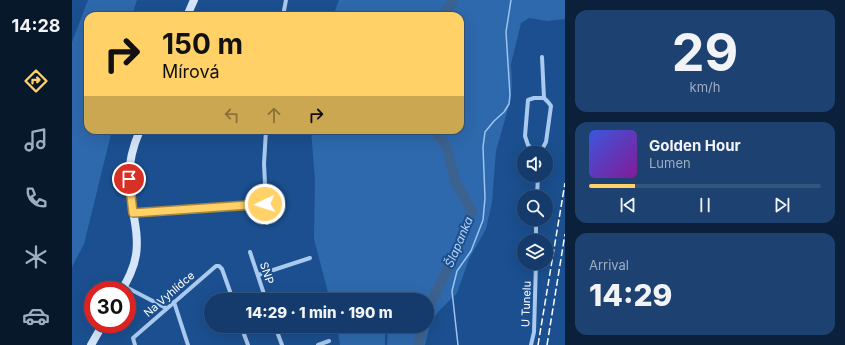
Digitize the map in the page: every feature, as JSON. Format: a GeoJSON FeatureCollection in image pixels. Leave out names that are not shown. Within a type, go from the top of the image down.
{"type":"FeatureCollection","features":[{"type":"Feature","properties":{"kind":"street"},"geometry":{"type":"LineString","coordinates":[[189,12],[194,0]]}},
{"type":"Feature","properties":{"kind":"street"},"geometry":{"type":"LineString","coordinates":[[284,12],[286,0]]}},
{"type":"Feature","properties":{"kind":"street"},"geometry":{"type":"LineString","coordinates":[[542,57],[544,98],[551,106],[546,142],[544,146]]}},
{"type":"Feature","properties":{"kind":"street"},"geometry":{"type":"LineString","coordinates":[[529,146],[525,136],[528,100],[534,98],[544,98]]}},
{"type":"Feature","properties":{"kind":"street"},"geometry":{"type":"LineString","coordinates":[[126,281],[132,269],[136,254],[136,236],[129,186],[133,149],[139,134]]}},
{"type":"Feature","properties":{"kind":"street"},"geometry":{"type":"LineString","coordinates":[[266,134],[264,164],[267,223]]}},
{"type":"Feature","properties":{"kind":"street"},"geometry":{"type":"LineString","coordinates":[[133,213],[265,204]]}},
{"type":"Feature","properties":{"kind":"street","name":"SNP"},"geometry":{"type":"LineString","coordinates":[[250,252],[264,293]]}},
{"type":"Feature","properties":{"kind":"street"},"geometry":{"type":"LineString","coordinates":[[258,276],[310,258]]}},
{"type":"Feature","properties":{"kind":"street","name":"Na Vyhlídce"},"geometry":{"type":"LineString","coordinates":[[135,345],[133,338],[214,267],[219,266],[222,269],[231,293]]}},
{"type":"Feature","properties":{"kind":"street","name":"U Tunelu"},"geometry":{"type":"LineString","coordinates":[[531,345],[534,332],[536,270]]}},
{"type":"Feature","properties":{"kind":"street"},"geometry":{"type":"LineString","coordinates":[[136,294],[166,308]]}},
{"type":"Feature","properties":{"kind":"street"},"geometry":{"type":"LineString","coordinates":[[174,302],[188,345]]}},
{"type":"Feature","properties":{"kind":"street"},"geometry":{"type":"LineString","coordinates":[[91,345],[98,333]]}},
{"type":"Feature","properties":{"kind":"street"},"geometry":{"type":"LineString","coordinates":[[244,333],[248,345]]}},
{"type":"Feature","properties":{"kind":"street"},"geometry":{"type":"LineString","coordinates":[[278,333],[282,345]]}},
{"type":"Feature","properties":{"kind":"street"},"geometry":{"type":"LineString","coordinates":[[318,345],[329,341]]}},
{"type":"Feature","properties":{"kind":"shaded area"},"geometry":{"type":"Polygon","coordinates":[[[88,0],[137,0],[133,12],[84,12],[84,134],[111,134],[84,244],[72,267],[72,42],[88,0]]]}},
{"type":"Feature","properties":{"kind":"shaded area"},"geometry":{"type":"Polygon","coordinates":[[[339,0],[565,0],[565,19],[547,21],[529,18],[521,23],[511,64],[512,84],[510,102],[496,151],[492,202],[486,229],[469,259],[457,293],[434,318],[434,293],[328,293],[314,239],[315,181],[311,134],[464,134],[464,12],[334,12],[339,0]]]}},
{"type":"Feature","properties":{"kind":"shaded area"},"geometry":{"type":"Polygon","coordinates":[[[338,333],[385,333],[385,345],[340,345],[338,333]]]}},
{"type":"Feature","properties":{"kind":"shaded area"},"geometry":{"type":"Polygon","coordinates":[[[388,333],[428,333],[425,345],[387,345],[388,333]]]}},
{"type":"Feature","properties":{"kind":"waterway","name":"Šlapanka"},"geometry":{"type":"LineString","coordinates":[[446,12],[453,0]]}},
{"type":"Feature","properties":{"kind":"waterway"},"geometry":{"type":"LineString","coordinates":[[458,345],[452,291],[457,271],[471,251],[483,220],[485,198],[483,147],[485,132],[504,112],[509,104],[510,95],[506,32],[511,0]]}},
{"type":"Feature","properties":{"kind":"waterway","name":"Šlapanka"},"geometry":{"type":"LineString","coordinates":[[434,297],[460,243],[472,211],[455,181],[447,147],[437,134]]}},
{"type":"Feature","properties":{"kind":"waterway","name":"Šlapanka"},"geometry":{"type":"LineString","coordinates":[[418,345],[421,333]]}},
{"type":"Feature","properties":{"kind":"railway"},"geometry":{"type":"LineString","coordinates":[[538,345],[565,183]]}},
{"type":"Feature","properties":{"kind":"railway"},"geometry":{"type":"LineString","coordinates":[[547,345],[565,234]]}},
{"type":"Feature","properties":{"kind":"route"},"geometry":{"type":"LineString","coordinates":[[129,179],[133,213],[265,204]]}}]}
